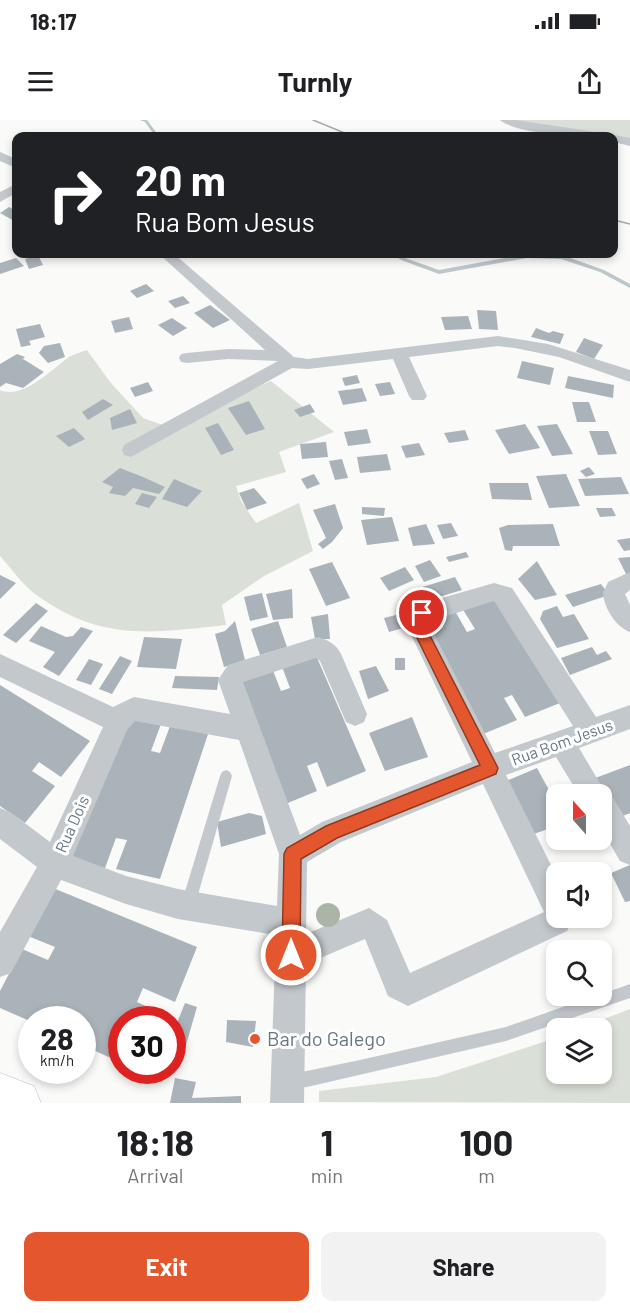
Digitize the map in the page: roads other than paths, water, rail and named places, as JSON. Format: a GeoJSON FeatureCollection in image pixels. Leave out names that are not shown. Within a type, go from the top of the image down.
{"type":"FeatureCollection","features":[{"type":"Feature","properties":{"kind":"main road"},"geometry":{"type":"LineString","coordinates":[[0,1096],[17,1103]]}},
{"type":"Feature","properties":{"kind":"street"},"geometry":{"type":"LineString","coordinates":[[506,120],[519,125],[568,132]]}},
{"type":"Feature","properties":{"kind":"street"},"geometry":{"type":"LineString","coordinates":[[171,258],[224,302],[285,359]]}},
{"type":"Feature","properties":{"kind":"street"},"geometry":{"type":"LineString","coordinates":[[188,358],[228,354],[285,359],[308,364],[481,342],[519,342],[566,354],[630,376]]}},
{"type":"Feature","properties":{"kind":"street"},"geometry":{"type":"LineString","coordinates":[[399,354],[418,396]]}},
{"type":"Feature","properties":{"kind":"street"},"geometry":{"type":"LineString","coordinates":[[131,450],[285,359]]}},
{"type":"Feature","properties":{"kind":"street"},"geometry":{"type":"LineString","coordinates":[[630,581],[619,584],[614,589],[613,597],[630,622]]}},
{"type":"Feature","properties":{"kind":"street"},"geometry":{"type":"LineString","coordinates":[[546,883],[417,624],[417,619],[422,613],[494,592],[504,595],[590,731]]}},
{"type":"Feature","properties":{"kind":"street"},"geometry":{"type":"LineString","coordinates":[[288,1091],[293,854],[230,684],[232,675],[318,647],[329,654],[355,714]]}},
{"type":"Feature","properties":{"kind":"street"},"geometry":{"type":"LineString","coordinates":[[0,665],[117,722],[123,714],[134,709],[247,729]]}},
{"type":"Feature","properties":{"kind":"street","name":"Rua Bom Jesus"},"geometry":{"type":"LineString","coordinates":[[293,854],[332,832],[490,768],[630,717]]}},
{"type":"Feature","properties":{"kind":"street","name":"Rua Dois"},"geometry":{"type":"LineString","coordinates":[[0,822],[55,863],[117,722]]}},
{"type":"Feature","properties":{"kind":"street"},"geometry":{"type":"LineString","coordinates":[[561,742],[587,784]]}},
{"type":"Feature","properties":{"kind":"street"},"geometry":{"type":"LineString","coordinates":[[612,822],[630,851]]}},
{"type":"Feature","properties":{"kind":"street"},"geometry":{"type":"LineString","coordinates":[[0,962],[55,863],[126,890],[188,905],[291,922]]}},
{"type":"Feature","properties":{"kind":"street"},"geometry":{"type":"LineString","coordinates":[[291,955],[369,923],[377,930],[399,985],[408,990],[546,926]]}},
{"type":"Feature","properties":{"kind":"lane"},"geometry":{"type":"LineString","coordinates":[[188,905],[226,776]]}},
{"type":"Feature","properties":{"kind":"lane"},"geometry":{"type":"LineString","coordinates":[[288,1091],[317,1077],[506,1034],[630,991]]}},
{"type":"Feature","properties":{"kind":"waterway"},"geometry":{"type":"LineString","coordinates":[[142,120],[146,121],[154,132]]}},
{"type":"Feature","properties":{"kind":"waterway"},"geometry":{"type":"LineString","coordinates":[[402,258],[439,272],[516,258]]}},
{"type":"Feature","properties":{"kind":"waterway"},"geometry":{"type":"LineString","coordinates":[[565,258],[602,271],[630,286]]}},
{"type":"Feature","properties":{"kind":"tram line"},"geometry":{"type":"LineString","coordinates":[[313,120],[342,132]]}},
{"type":"Feature","properties":{"kind":"tram line"},"geometry":{"type":"LineString","coordinates":[[618,221],[630,224]]}},
{"type":"Feature","properties":{"kind":"place","name":"Bar do Galego"},"geometry":{"type":"Point","coordinates":[255,1039]}}]}
